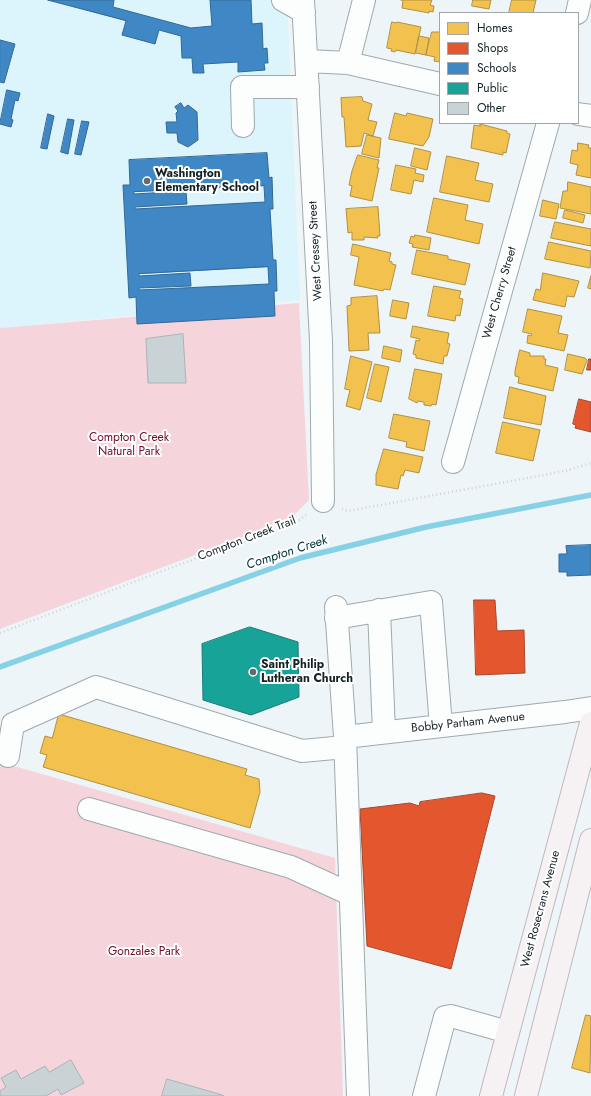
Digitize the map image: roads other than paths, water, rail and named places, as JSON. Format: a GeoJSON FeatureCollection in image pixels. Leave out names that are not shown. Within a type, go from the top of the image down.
{"type":"FeatureCollection","features":[{"type":"Feature","properties":{"kind":"main road","name":"West Rosecrans Avenue"},"geometry":{"type":"LineString","coordinates":[[491,1096],[591,723]]}},
{"type":"Feature","properties":{"kind":"main road"},"geometry":{"type":"LineString","coordinates":[[526,1096],[591,840]]}},
{"type":"Feature","properties":{"kind":"street"},"geometry":{"type":"LineString","coordinates":[[283,0],[303,6]]}},
{"type":"Feature","properties":{"kind":"street"},"geometry":{"type":"LineString","coordinates":[[348,63],[364,0]]}},
{"type":"Feature","properties":{"kind":"street"},"geometry":{"type":"LineString","coordinates":[[577,12],[580,0]]}},
{"type":"Feature","properties":{"kind":"street","name":"West Cressey Street"},"geometry":{"type":"LineString","coordinates":[[303,6],[321,341],[323,501]]}},
{"type":"Feature","properties":{"kind":"street"},"geometry":{"type":"LineString","coordinates":[[306,61],[348,63],[439,84]]}},
{"type":"Feature","properties":{"kind":"street"},"geometry":{"type":"LineString","coordinates":[[243,126],[242,87],[308,87]]}},
{"type":"Feature","properties":{"kind":"street"},"geometry":{"type":"LineString","coordinates":[[579,114],[591,116]]}},
{"type":"Feature","properties":{"kind":"street","name":"West Cherry Street"},"geometry":{"type":"LineString","coordinates":[[453,462],[548,124]]}},
{"type":"Feature","properties":{"kind":"street"},"geometry":{"type":"LineString","coordinates":[[358,1096],[345,742],[336,612],[379,610],[431,602],[441,726]]}},
{"type":"Feature","properties":{"kind":"street"},"geometry":{"type":"LineString","coordinates":[[379,610],[384,732]]}},
{"type":"Feature","properties":{"kind":"street","name":"Bobby Parham Avenue"},"geometry":{"type":"LineString","coordinates":[[8,756],[13,724],[96,687],[302,751],[384,732],[591,708]]}},
{"type":"Feature","properties":{"kind":"street"},"geometry":{"type":"LineString","coordinates":[[89,809],[291,867],[350,894]]}},
{"type":"Feature","properties":{"kind":"street"},"geometry":{"type":"LineString","coordinates":[[424,1096],[444,1017],[451,1016],[508,1032]]}},
{"type":"Feature","properties":{"kind":"waterway","name":"Compton Creek"},"geometry":{"type":"LineString","coordinates":[[0,667],[300,558],[426,527],[591,495]]}},
{"type":"Feature","properties":{"kind":"place","name":"Washington Elementary School"},"geometry":{"type":"Point","coordinates":[147,181]}},
{"type":"Feature","properties":{"kind":"place","name":"Saint Philip Lutheran Church"},"geometry":{"type":"Point","coordinates":[253,672]}},
{"type":"Feature","properties":{"kind":"park label","name":"Compton Creek Natural Park"},"geometry":{"type":"Point","coordinates":[129,445]}},
{"type":"Feature","properties":{"kind":"park label","name":"Gonzales Park"},"geometry":{"type":"Point","coordinates":[144,952]}}]}
